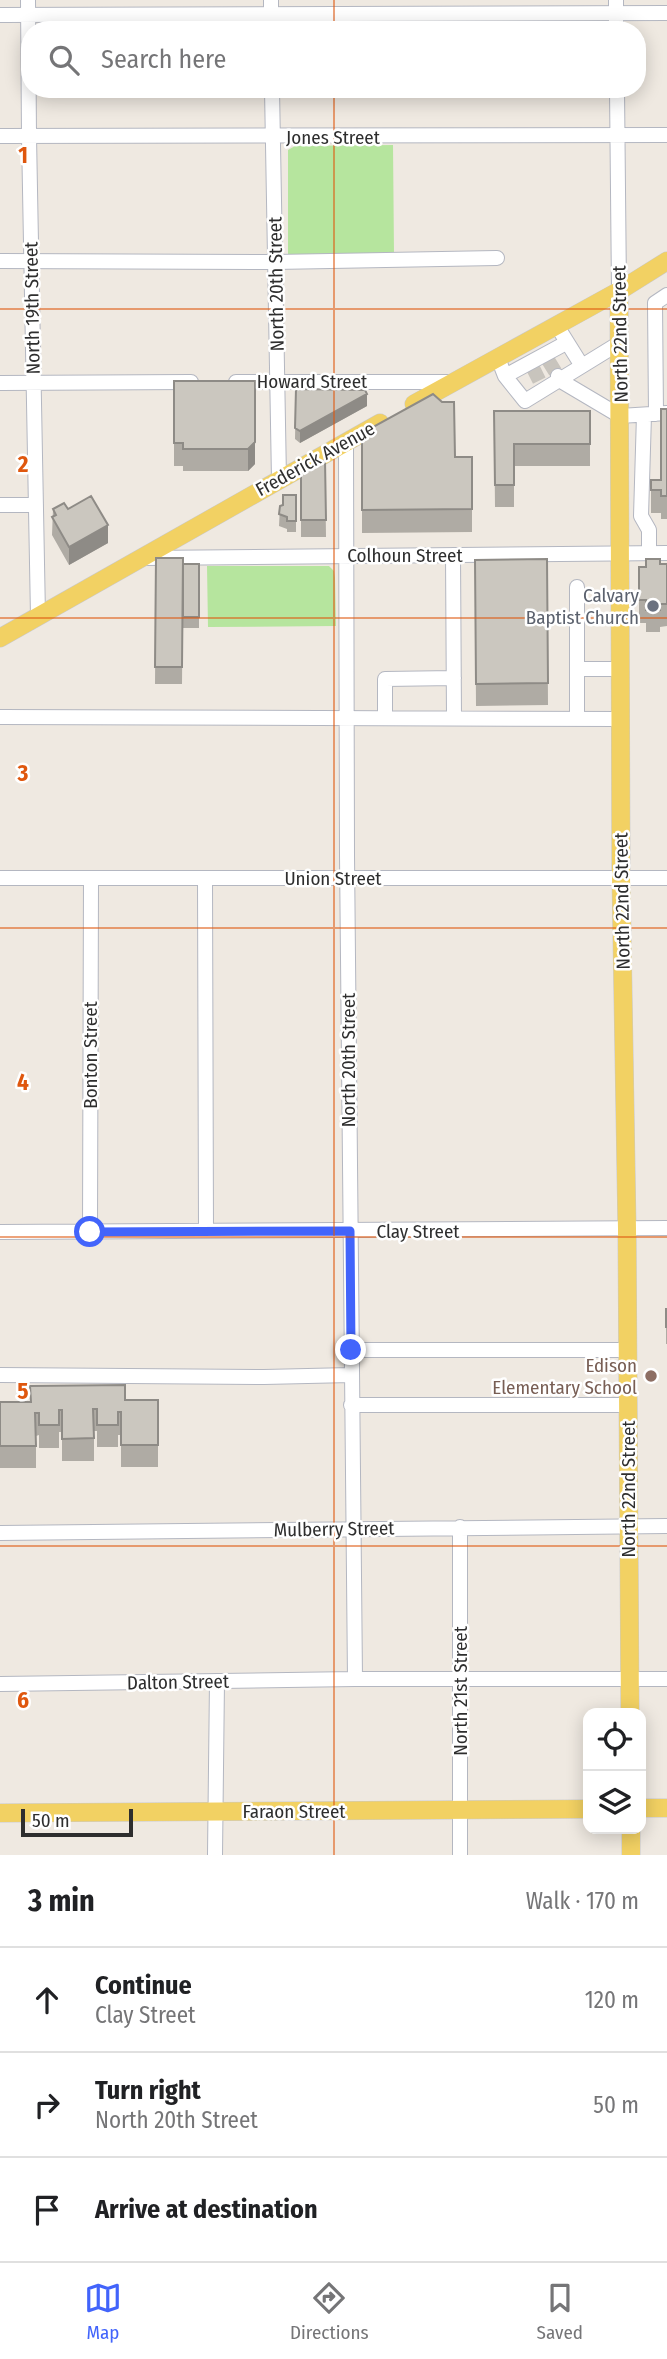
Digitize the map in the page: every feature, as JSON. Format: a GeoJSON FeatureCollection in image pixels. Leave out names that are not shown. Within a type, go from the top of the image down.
{"type":"FeatureCollection","features":[{"type":"Feature","properties":{"kind":"main road","name":"Frederick Avenue"},"geometry":{"type":"LineString","coordinates":[[0,638],[279,479],[620,291],[667,261]]}},
{"type":"Feature","properties":{"kind":"main road","name":"North 22nd Street"},"geometry":{"type":"LineString","coordinates":[[620,291],[621,877],[627,1229],[630,1708]]}},
{"type":"Feature","properties":{"kind":"main road"},"geometry":{"type":"LineString","coordinates":[[646,1808],[667,1808]]}},
{"type":"Feature","properties":{"kind":"main road","name":"Faraon Street"},"geometry":{"type":"LineString","coordinates":[[0,1813],[583,1809]]}},
{"type":"Feature","properties":{"kind":"main road"},"geometry":{"type":"LineString","coordinates":[[631,1834],[631,1855]]}},
{"type":"Feature","properties":{"kind":"street"},"geometry":{"type":"LineString","coordinates":[[0,15],[28,7],[271,7],[558,15],[616,6],[667,13]]}},
{"type":"Feature","properties":{"kind":"street","name":"North 19th Street"},"geometry":{"type":"LineString","coordinates":[[29,98],[38,616]]}},
{"type":"Feature","properties":{"kind":"street","name":"North 20th Street"},"geometry":{"type":"LineString","coordinates":[[272,98],[279,479]]}},
{"type":"Feature","properties":{"kind":"street","name":"North 22nd Street"},"geometry":{"type":"LineString","coordinates":[[617,98],[620,291]]}},
{"type":"Feature","properties":{"kind":"street","name":"Jones Street"},"geometry":{"type":"LineString","coordinates":[[0,136],[273,138],[667,135]]}},
{"type":"Feature","properties":{"kind":"street"},"geometry":{"type":"LineString","coordinates":[[0,261],[275,262],[497,258]]}},
{"type":"Feature","properties":{"kind":"street"},"geometry":{"type":"LineString","coordinates":[[649,553],[649,530],[642,516],[656,414],[655,303],[667,295]]}},
{"type":"Feature","properties":{"kind":"street"},"geometry":{"type":"LineString","coordinates":[[557,326],[582,366]]}},
{"type":"Feature","properties":{"kind":"street"},"geometry":{"type":"LineString","coordinates":[[498,358],[505,376],[525,401],[543,386],[621,342]]}},
{"type":"Feature","properties":{"kind":"street"},"geometry":{"type":"LineString","coordinates":[[505,376],[531,366],[566,343]]}},
{"type":"Feature","properties":{"kind":"street"},"geometry":{"type":"LineString","coordinates":[[559,377],[620,416],[656,414]]}},
{"type":"Feature","properties":{"kind":"street","name":"Howard Street"},"geometry":{"type":"LineString","coordinates":[[0,383],[455,382]]}},
{"type":"Feature","properties":{"kind":"street","name":"North 20th Street"},"geometry":{"type":"LineString","coordinates":[[346,442],[347,878],[355,1679]]}},
{"type":"Feature","properties":{"kind":"street"},"geometry":{"type":"LineString","coordinates":[[0,505],[36,505]]}},
{"type":"Feature","properties":{"kind":"street","name":"Colhoun Street"},"geometry":{"type":"LineString","coordinates":[[144,558],[667,553]]}},
{"type":"Feature","properties":{"kind":"street"},"geometry":{"type":"LineString","coordinates":[[453,555],[454,718]]}},
{"type":"Feature","properties":{"kind":"street"},"geometry":{"type":"LineString","coordinates":[[576,719],[577,587]]}},
{"type":"Feature","properties":{"kind":"street"},"geometry":{"type":"LineString","coordinates":[[0,627],[20,626]]}},
{"type":"Feature","properties":{"kind":"street"},"geometry":{"type":"LineString","coordinates":[[577,670],[621,670]]}},
{"type":"Feature","properties":{"kind":"street"},"geometry":{"type":"LineString","coordinates":[[385,718],[385,679],[454,678]]}},
{"type":"Feature","properties":{"kind":"street"},"geometry":{"type":"LineString","coordinates":[[0,717],[621,719]]}},
{"type":"Feature","properties":{"kind":"street","name":"Union Street"},"geometry":{"type":"LineString","coordinates":[[0,878],[667,878]]}},
{"type":"Feature","properties":{"kind":"street"},"geometry":{"type":"LineString","coordinates":[[205,878],[206,1231]]}},
{"type":"Feature","properties":{"kind":"street","name":"Bonton Street"},"geometry":{"type":"LineString","coordinates":[[90,1232],[91,879]]}},
{"type":"Feature","properties":{"kind":"street","name":"Clay Street"},"geometry":{"type":"LineString","coordinates":[[0,1232],[667,1228]]}},
{"type":"Feature","properties":{"kind":"street"},"geometry":{"type":"LineString","coordinates":[[351,1350],[628,1350]]}},
{"type":"Feature","properties":{"kind":"street"},"geometry":{"type":"LineString","coordinates":[[0,1375],[351,1375]]}},
{"type":"Feature","properties":{"kind":"street"},"geometry":{"type":"LineString","coordinates":[[351,1405],[628,1405]]}},
{"type":"Feature","properties":{"kind":"street","name":"Mulberry Street"},"geometry":{"type":"LineString","coordinates":[[0,1533],[667,1526]]}},
{"type":"Feature","properties":{"kind":"street","name":"North 21st Street"},"geometry":{"type":"LineString","coordinates":[[460,1527],[460,1855]]}},
{"type":"Feature","properties":{"kind":"street","name":"Dalton Street"},"geometry":{"type":"LineString","coordinates":[[0,1684],[355,1679],[667,1679]]}},
{"type":"Feature","properties":{"kind":"street"},"geometry":{"type":"LineString","coordinates":[[215,1855],[217,1681]]}},
{"type":"Feature","properties":{"kind":"green space"},"geometry":{"type":"Polygon","coordinates":[[[393,145],[394,254],[288,255],[288,150],[295,146],[393,145]]]}},
{"type":"Feature","properties":{"kind":"green space"},"geometry":{"type":"Polygon","coordinates":[[[207,566],[329,566],[334,571],[335,578],[336,626],[208,627],[207,566]]]}},
{"type":"Feature","properties":{"kind":"building"},"geometry":{"type":"Polygon","coordinates":[[[174,381],[255,381],[255,442],[248,449],[183,449],[183,443],[174,443],[174,381]]]}},
{"type":"Feature","properties":{"kind":"building"},"geometry":{"type":"Polygon","coordinates":[[[296,389],[365,390],[367,394],[300,431],[295,428],[296,389]]]}},
{"type":"Feature","properties":{"kind":"building"},"geometry":{"type":"Polygon","coordinates":[[[433,394],[442,402],[454,402],[455,457],[472,457],[472,509],[362,510],[362,433],[433,394]]]}},
{"type":"Feature","properties":{"kind":"building"},"geometry":{"type":"Polygon","coordinates":[[[661,409],[667,409],[667,496],[661,496],[661,490],[651,490],[651,480],[661,480],[661,409]]]}},
{"type":"Feature","properties":{"kind":"building"},"geometry":{"type":"Polygon","coordinates":[[[494,411],[590,411],[590,444],[514,444],[514,485],[495,485],[494,411]]]}},
{"type":"Feature","properties":{"kind":"building"},"geometry":{"type":"Polygon","coordinates":[[[325,460],[326,520],[301,520],[301,473],[325,460]]]}},
{"type":"Feature","properties":{"kind":"building"},"geometry":{"type":"Polygon","coordinates":[[[283,495],[296,495],[296,521],[287,521],[287,517],[279,514],[283,495]]]}},
{"type":"Feature","properties":{"kind":"building"},"geometry":{"type":"Polygon","coordinates":[[[91,496],[108,525],[69,547],[52,517],[56,515],[53,509],[64,503],[68,509],[91,496]]]}},
{"type":"Feature","properties":{"kind":"building"},"geometry":{"type":"Polygon","coordinates":[[[156,558],[183,558],[182,667],[155,667],[156,558]]]}},
{"type":"Feature","properties":{"kind":"building"},"geometry":{"type":"Polygon","coordinates":[[[547,559],[548,683],[476,684],[475,560],[547,559]]]}},
{"type":"Feature","properties":{"kind":"building"},"geometry":{"type":"Polygon","coordinates":[[[646,559],[660,559],[660,564],[667,564],[667,604],[660,604],[660,610],[646,610],[646,600],[639,600],[639,567],[646,567],[646,559]]]}},
{"type":"Feature","properties":{"kind":"building"},"geometry":{"type":"Polygon","coordinates":[[[183,564],[199,564],[199,617],[183,617],[183,564]]]}},
{"type":"Feature","properties":{"kind":"building"},"geometry":{"type":"Polygon","coordinates":[[[125,1385],[125,1400],[158,1400],[158,1445],[121,1445],[121,1412],[118,1412],[118,1425],[97,1425],[97,1409],[93,1409],[94,1438],[62,1439],[62,1410],[59,1410],[59,1425],[39,1425],[39,1413],[35,1413],[36,1446],[0,1446],[0,1402],[31,1402],[30,1386],[125,1385]]]}},
{"type":"Feature","properties":{"kind":"tunnel"},"geometry":{"type":"LineString","coordinates":[[548,360],[556,373]]}},
{"type":"Feature","properties":{"kind":"tunnel"},"geometry":{"type":"LineString","coordinates":[[533,368],[540,382]]}},
{"type":"Feature","properties":{"kind":"place","name":"Calvary Baptist Church"},"geometry":{"type":"Point","coordinates":[653,606]}},
{"type":"Feature","properties":{"kind":"place","name":"Edison Elementary School"},"geometry":{"type":"Point","coordinates":[651,1376]}},
{"type":"Feature","properties":{"kind":"route"},"geometry":{"type":"LineString","coordinates":[[90,1232],[350,1231],[351,1350]]}}]}
